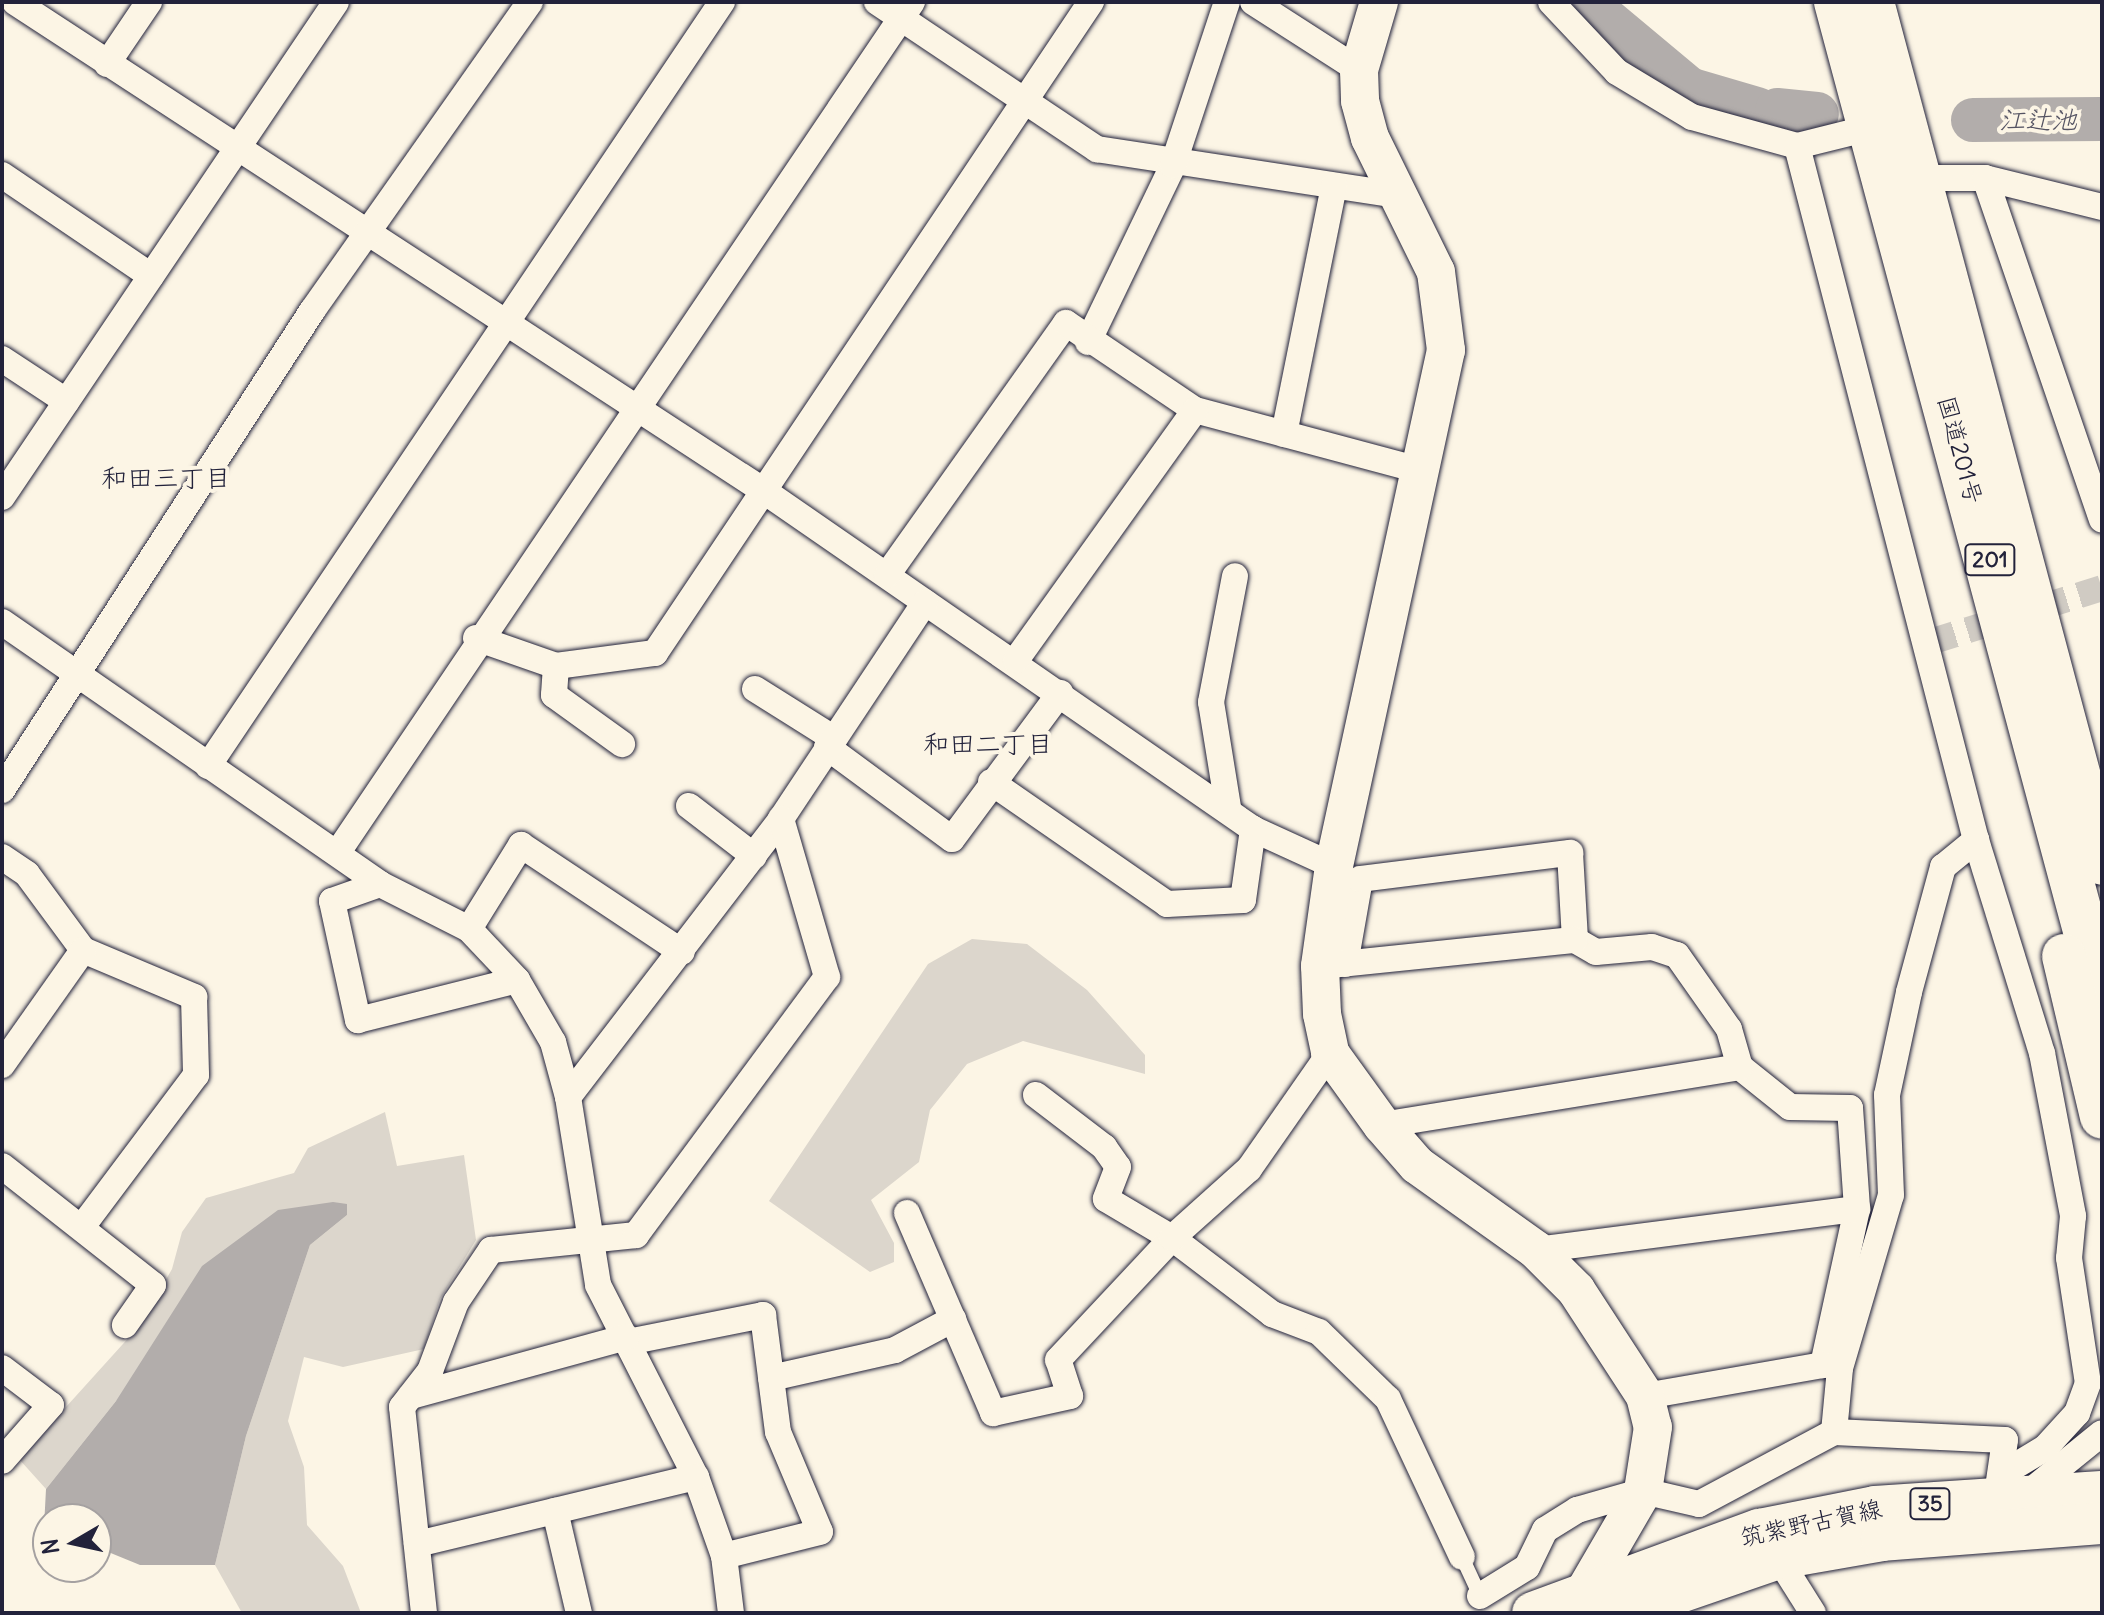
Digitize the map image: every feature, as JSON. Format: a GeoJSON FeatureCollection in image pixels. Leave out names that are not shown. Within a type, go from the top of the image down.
{"type":"FeatureCollection","features":[{"type":"Feature","properties":{"kind":"highway","name":"国道201号"},"geometry":{"type":"LineString","coordinates":[[1836,2],[2102,994]]}},
{"type":"Feature","properties":{"kind":"highway","name":"国道201号"},"geometry":{"type":"LineString","coordinates":[[1872,2],[2102,863]]}},
{"type":"Feature","properties":{"kind":"highway","name":"201"},"geometry":{"type":"LineString","coordinates":[[1911,274],[1933,423],[2101,1112]]}},
{"type":"Feature","properties":{"kind":"highway","name":"201"},"geometry":{"type":"LineString","coordinates":[[1950,294],[1990,362],[2102,755]]}},
{"type":"Feature","properties":{"kind":"main road","name":"筑紫野古賀線"},"geometry":{"type":"LineString","coordinates":[[1533,1613],[1592,1605],[1875,1507],[2102,1492]]}},
{"type":"Feature","properties":{"kind":"main road","name":"筑紫野古賀線"},"geometry":{"type":"LineString","coordinates":[[2012,1499],[2102,1523]]}},
{"type":"Feature","properties":{"kind":"street"},"geometry":{"type":"LineString","coordinates":[[15,2],[238,146],[366,236],[509,323],[764,491],[925,602],[1016,660],[1228,807],[1253,829],[1334,866]]}},
{"type":"Feature","properties":{"kind":"street"},"geometry":{"type":"LineString","coordinates":[[107,64],[149,2]]}},
{"type":"Feature","properties":{"kind":"street"},"geometry":{"type":"LineString","coordinates":[[2,497],[336,2]]}},
{"type":"Feature","properties":{"kind":"street"},"geometry":{"type":"LineString","coordinates":[[2,790],[366,236],[530,2]]}},
{"type":"Feature","properties":{"kind":"street"},"geometry":{"type":"LineString","coordinates":[[208,766],[509,323],[722,2]]}},
{"type":"Feature","properties":{"kind":"street"},"geometry":{"type":"LineString","coordinates":[[877,2],[907,10],[1022,101],[1097,149],[1173,165],[1399,195]]}},
{"type":"Feature","properties":{"kind":"street"},"geometry":{"type":"LineString","coordinates":[[476,638],[556,666],[655,653],[1091,2]]}},
{"type":"Feature","properties":{"kind":"street"},"geometry":{"type":"LineString","coordinates":[[1088,342],[1173,165],[1227,2]]}},
{"type":"Feature","properties":{"kind":"street"},"geometry":{"type":"LineString","coordinates":[[1253,2],[1278,9],[1359,70]]}},
{"type":"Feature","properties":{"kind":"street"},"geometry":{"type":"LineString","coordinates":[[907,1213],[993,1413],[1070,1396],[1058,1360],[1172,1238],[1249,1169],[1330,1053],[1334,866],[1446,350],[1445,306],[1399,195],[1370,138],[1359,70],[1379,2]]}},
{"type":"Feature","properties":{"kind":"street"},"geometry":{"type":"LineString","coordinates":[[1551,2],[1617,72],[1692,117],[1797,146],[1870,128]]}},
{"type":"Feature","properties":{"kind":"street"},"geometry":{"type":"LineString","coordinates":[[338,852],[476,638],[907,10]]}},
{"type":"Feature","properties":{"kind":"street"},"geometry":{"type":"LineString","coordinates":[[1797,146],[1976,840],[2042,1053],[2073,1216],[2069,1258],[2092,1340],[2088,1383],[2077,1413],[2045,1448],[2012,1499]]}},
{"type":"Feature","properties":{"kind":"street"},"geometry":{"type":"LineString","coordinates":[[2,175],[151,276]]}},
{"type":"Feature","properties":{"kind":"street"},"geometry":{"type":"LineString","coordinates":[[1920,178],[1985,178],[2102,207]]}},
{"type":"Feature","properties":{"kind":"street"},"geometry":{"type":"LineString","coordinates":[[1985,178],[2102,520]]}},
{"type":"Feature","properties":{"kind":"street"},"geometry":{"type":"LineString","coordinates":[[1284,434],[1334,186]]}},
{"type":"Feature","properties":{"kind":"street"},"geometry":{"type":"LineString","coordinates":[[887,575],[1066,323],[1088,342],[1195,410],[1419,470]]}},
{"type":"Feature","properties":{"kind":"street"},"geometry":{"type":"LineString","coordinates":[[2,359],[66,401]]}},
{"type":"Feature","properties":{"kind":"street"},"geometry":{"type":"LineString","coordinates":[[1016,660],[1195,410]]}},
{"type":"Feature","properties":{"kind":"street"},"geometry":{"type":"LineString","coordinates":[[1228,807],[1211,702],[1235,576]]}},
{"type":"Feature","properties":{"kind":"street"},"geometry":{"type":"LineString","coordinates":[[568,1097],[781,819],[925,602]]}},
{"type":"Feature","properties":{"kind":"street"},"geometry":{"type":"LineString","coordinates":[[2,622],[73,678],[338,852],[380,884],[469,929],[517,980],[553,1042],[568,1097],[595,1236],[598,1285],[696,1477],[724,1556],[731,1613]]}},
{"type":"Feature","properties":{"kind":"street"},"geometry":{"type":"LineString","coordinates":[[556,666],[554,695],[622,744]]}},
{"type":"Feature","properties":{"kind":"street"},"geometry":{"type":"LineString","coordinates":[[755,689],[830,743],[952,839],[991,782],[1060,693]]}},
{"type":"Feature","properties":{"kind":"street"},"geometry":{"type":"LineString","coordinates":[[991,782],[1167,904],[1243,900],[1253,829]]}},
{"type":"Feature","properties":{"kind":"street"},"geometry":{"type":"LineString","coordinates":[[689,806],[754,856]]}},
{"type":"Feature","properties":{"kind":"street"},"geometry":{"type":"LineString","coordinates":[[424,1613],[402,1407],[430,1371],[456,1302],[491,1250],[595,1236],[636,1235],[827,977],[781,819]]}},
{"type":"Feature","properties":{"kind":"street"},"geometry":{"type":"LineString","coordinates":[[1834,1432],[1840,1368],[1891,1195],[1887,1095],[1909,992],[1943,867],[1976,840]]}},
{"type":"Feature","properties":{"kind":"street"},"geometry":{"type":"LineString","coordinates":[[469,929],[521,845],[682,952]]}},
{"type":"Feature","properties":{"kind":"street"},"geometry":{"type":"LineString","coordinates":[[1332,965],[1360,879],[1570,853],[1575,940]]}},
{"type":"Feature","properties":{"kind":"street"},"geometry":{"type":"LineString","coordinates":[[2,857],[27,874],[83,950],[194,997],[196,1075],[82,1227]]}},
{"type":"Feature","properties":{"kind":"street"},"geometry":{"type":"LineString","coordinates":[[380,884],[332,901],[358,1020],[517,980]]}},
{"type":"Feature","properties":{"kind":"street"},"geometry":{"type":"LineString","coordinates":[[1332,965],[1575,940],[1596,952],[1652,947],[1677,955],[1729,1029],[1740,1067],[1790,1107],[1850,1108],[1857,1209],[1823,1365],[1645,1396]]}},
{"type":"Feature","properties":{"kind":"street"},"geometry":{"type":"LineString","coordinates":[[2,1065],[83,950]]}},
{"type":"Feature","properties":{"kind":"street"},"geometry":{"type":"LineString","coordinates":[[1330,1053],[1382,1125],[1417,1165],[1536,1250],[1576,1290],[1645,1396],[1653,1427],[1643,1491],[1592,1605]]}},
{"type":"Feature","properties":{"kind":"street"},"geometry":{"type":"LineString","coordinates":[[1382,1125],[1740,1067]]}},
{"type":"Feature","properties":{"kind":"street"},"geometry":{"type":"LineString","coordinates":[[1036,1095],[1104,1147],[1118,1167],[1106,1199],[1172,1238],[1272,1314],[1319,1332],[1388,1399],[1462,1557]]}},
{"type":"Feature","properties":{"kind":"street"},"geometry":{"type":"LineString","coordinates":[[2,1166],[153,1285],[125,1325]]}},
{"type":"Feature","properties":{"kind":"street"},"geometry":{"type":"LineString","coordinates":[[1536,1250],[1857,1209]]}},
{"type":"Feature","properties":{"kind":"street"},"geometry":{"type":"LineString","coordinates":[[411,1396],[627,1339],[763,1315],[778,1432],[820,1532],[724,1556]]}},
{"type":"Feature","properties":{"kind":"street"},"geometry":{"type":"LineString","coordinates":[[771,1378],[895,1350],[953,1319]]}},
{"type":"Feature","properties":{"kind":"street"},"geometry":{"type":"LineString","coordinates":[[2,1368],[51,1405],[2,1461]]}},
{"type":"Feature","properties":{"kind":"street"},"geometry":{"type":"LineString","coordinates":[[1480,1596],[1527,1567],[1556,1523],[1643,1491],[1699,1504],[1834,1432],[2005,1440],[2012,1499]]}},
{"type":"Feature","properties":{"kind":"street"},"geometry":{"type":"LineString","coordinates":[[2012,1499],[2102,1433]]}},
{"type":"Feature","properties":{"kind":"street"},"geometry":{"type":"LineString","coordinates":[[417,1544],[696,1477]]}},
{"type":"Feature","properties":{"kind":"street"},"geometry":{"type":"LineString","coordinates":[[2012,1499],[2102,1547]]}},
{"type":"Feature","properties":{"kind":"street"},"geometry":{"type":"LineString","coordinates":[[555,1511],[579,1613]]}},
{"type":"Feature","properties":{"kind":"street"},"geometry":{"type":"LineString","coordinates":[[1769,1544],[1813,1613]]}},
{"type":"Feature","properties":{"kind":"lane"},"geometry":{"type":"LineString","coordinates":[[1462,1557],[1480,1596]]}},
{"type":"Feature","properties":{"kind":"shaded area"},"geometry":{"type":"Polygon","coordinates":[[[972,939],[1027,944],[1087,990],[1145,1055],[1145,1074],[1023,1041],[967,1064],[930,1110],[919,1162],[871,1200],[894,1243],[894,1262],[870,1272],[769,1201],[928,964],[972,939]]]}},
{"type":"Feature","properties":{"kind":"shaded area"},"geometry":{"type":"Polygon","coordinates":[[[385,1112],[397,1166],[464,1155],[476,1240],[440,1299],[424,1349],[343,1367],[304,1357],[288,1421],[304,1467],[307,1525],[343,1566],[361,1613],[242,1613],[215,1565],[246,1436],[310,1245],[347,1215],[347,1204],[116,1401],[46,1489],[19,1459],[141,1324],[172,1269],[182,1232],[206,1198],[294,1173],[308,1148],[385,1112]]]}},
{"type":"Feature","properties":{"kind":"shaded area"},"geometry":{"type":"Polygon","coordinates":[[[333,1202],[347,1204],[347,1215],[310,1245],[246,1436],[215,1565],[140,1565],[112,1554],[112,1503],[45,1503],[46,1489],[116,1401],[202,1266],[278,1210],[333,1202]]]}},
{"type":"Feature","properties":{"kind":"waterway","name":"江辻池"},"geometry":{"type":"LineString","coordinates":[[1585,2],[1689,89],[1757,109]]}},
{"type":"Feature","properties":{"kind":"waterway","name":"江辻池"},"geometry":{"type":"LineString","coordinates":[[1777,110],[1817,114]]}},
{"type":"Feature","properties":{"kind":"waterway","name":"江辻池"},"geometry":{"type":"LineString","coordinates":[[1973,120],[2102,119]]}},
{"type":"Feature","properties":{"kind":"tunnel"},"geometry":{"type":"LineString","coordinates":[[1930,642],[2102,588]]}},
{"type":"Feature","properties":{"kind":"district","name":"和田三丁目"},"geometry":{"type":"Point","coordinates":[166,478]}},
{"type":"Feature","properties":{"kind":"district","name":"和田二丁目"},"geometry":{"type":"Point","coordinates":[988,744]}}]}
